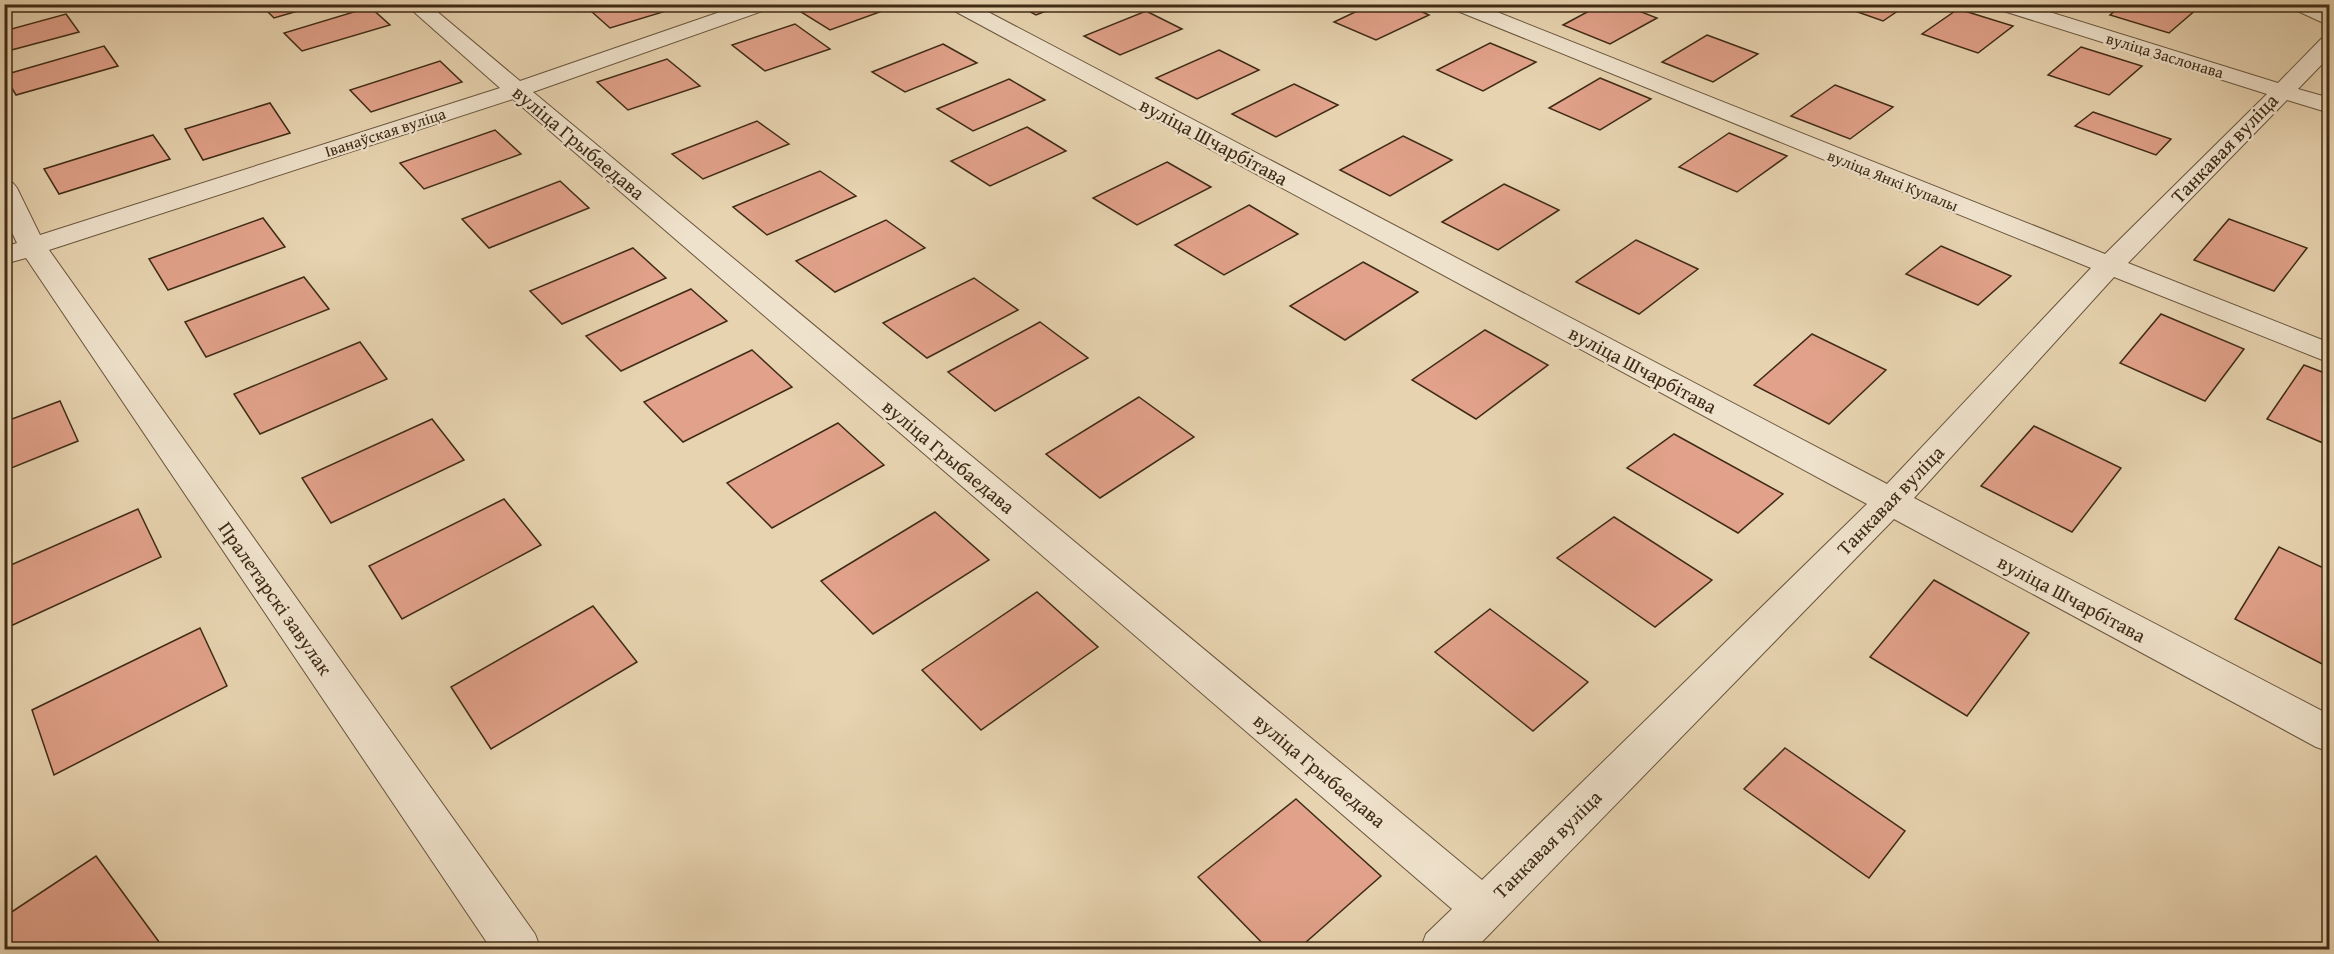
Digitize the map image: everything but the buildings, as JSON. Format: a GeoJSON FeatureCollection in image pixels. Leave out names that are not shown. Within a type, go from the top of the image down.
{"type":"FeatureCollection","features":[{"type":"Feature","properties":{"kind":"street","name":"вуліца Грыбаедава"},"geometry":{"type":"LineString","coordinates":[[415,4],[1483,908]]}},
{"type":"Feature","properties":{"kind":"street","name":"Іванаўская вуліца"},"geometry":{"type":"LineString","coordinates":[[18,251],[517,90],[764,4]]}},
{"type":"Feature","properties":{"kind":"street","name":"вуліца Шчарбітава"},"geometry":{"type":"LineString","coordinates":[[956,4],[2330,735]]}},
{"type":"Feature","properties":{"kind":"street","name":"вуліца Янкі Купалы"},"geometry":{"type":"LineString","coordinates":[[1457,4],[2108,267],[2330,354]]}},
{"type":"Feature","properties":{"kind":"street","name":"вуліца Заслонава"},"geometry":{"type":"LineString","coordinates":[[2001,4],[2330,106]]}},
{"type":"Feature","properties":{"kind":"street"},"geometry":{"type":"LineString","coordinates":[[2298,4],[2330,21]]}},
{"type":"Feature","properties":{"kind":"street","name":"Танкавая вуліца"},"geometry":{"type":"LineString","coordinates":[[1442,950],[1891,501],[2108,267],[2280,91],[2330,44]]}},
{"type":"Feature","properties":{"kind":"street","name":"Пралетарскі завулак"},"geometry":{"type":"LineString","coordinates":[[4,188],[18,251],[519,950]]}}]}
